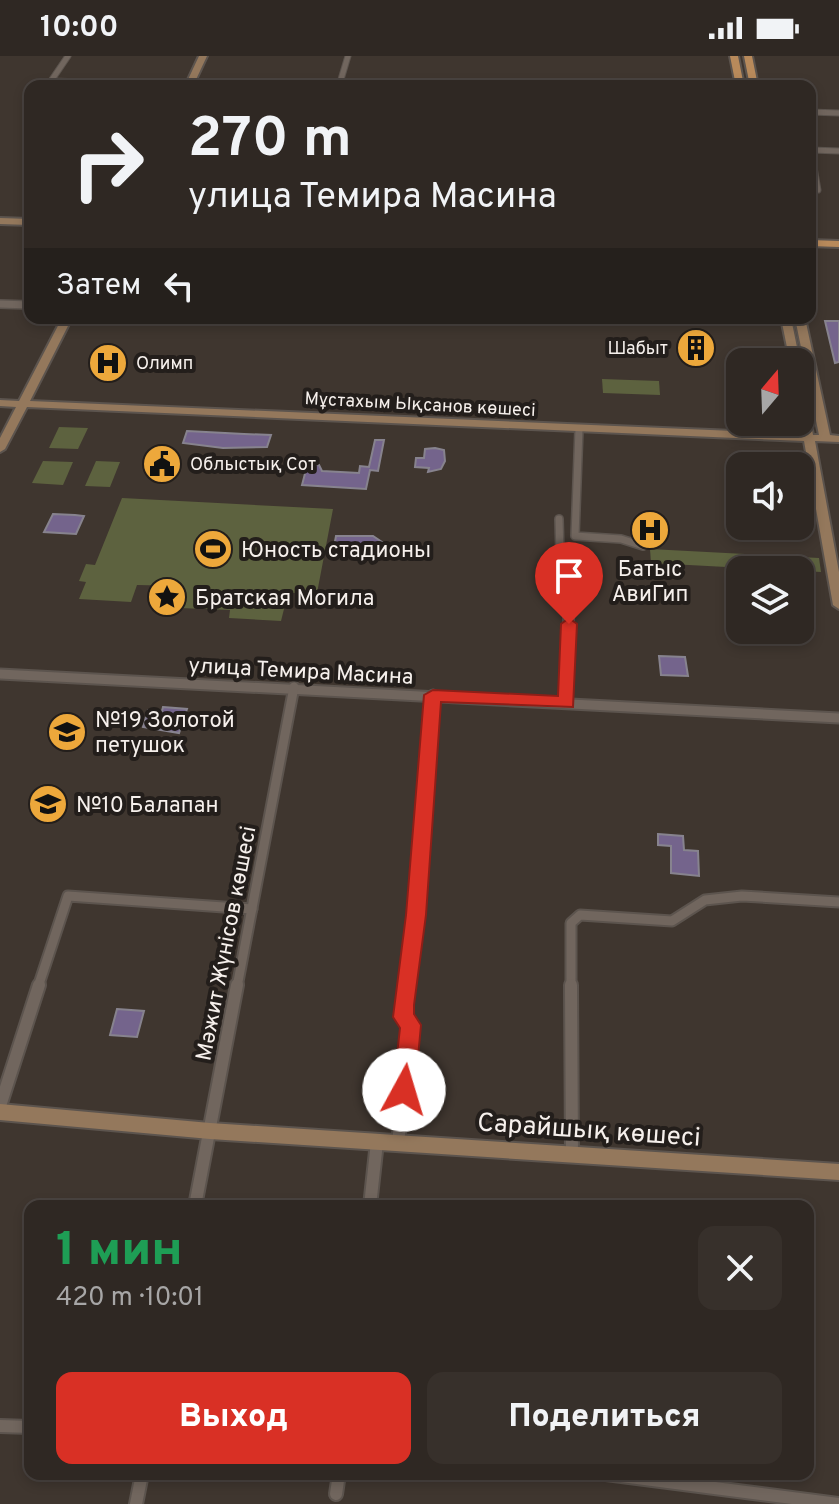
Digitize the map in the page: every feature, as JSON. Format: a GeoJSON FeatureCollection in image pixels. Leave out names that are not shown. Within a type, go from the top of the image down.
{"type":"FeatureCollection","features":[{"type":"Feature","properties":{"kind":"main road"},"geometry":{"type":"LineString","coordinates":[[734,56],[739,80]]}},
{"type":"Feature","properties":{"kind":"main road"},"geometry":{"type":"LineString","coordinates":[[748,56],[753,80]]}},
{"type":"Feature","properties":{"kind":"main road"},"geometry":{"type":"LineString","coordinates":[[816,243],[839,244]]}},
{"type":"Feature","properties":{"kind":"street"},"geometry":{"type":"LineString","coordinates":[[52,80],[68,56]]}},
{"type":"Feature","properties":{"kind":"street"},"geometry":{"type":"LineString","coordinates":[[192,80],[203,56]]}},
{"type":"Feature","properties":{"kind":"street"},"geometry":{"type":"LineString","coordinates":[[341,80],[348,56]]}},
{"type":"Feature","properties":{"kind":"street"},"geometry":{"type":"LineString","coordinates":[[816,112],[839,113]]}},
{"type":"Feature","properties":{"kind":"street"},"geometry":{"type":"LineString","coordinates":[[816,150],[839,151]]}},
{"type":"Feature","properties":{"kind":"street"},"geometry":{"type":"LineString","coordinates":[[0,221],[24,222]]}},
{"type":"Feature","properties":{"kind":"street"},"geometry":{"type":"LineString","coordinates":[[0,304],[24,305]]}},
{"type":"Feature","properties":{"kind":"street"},"geometry":{"type":"LineString","coordinates":[[0,449],[64,324]]}},
{"type":"Feature","properties":{"kind":"street"},"geometry":{"type":"LineString","coordinates":[[787,324],[792,348]]}},
{"type":"Feature","properties":{"kind":"street"},"geometry":{"type":"LineString","coordinates":[[801,324],[825,438]]}},
{"type":"Feature","properties":{"kind":"street","name":"Мұстахым Ықсанов көшесі"},"geometry":{"type":"LineString","coordinates":[[0,403],[579,429],[810,443]]}},
{"type":"Feature","properties":{"kind":"street"},"geometry":{"type":"LineString","coordinates":[[579,429],[575,536],[621,539],[643,546]]}},
{"type":"Feature","properties":{"kind":"street"},"geometry":{"type":"LineString","coordinates":[[809,436],[839,605]]}},
{"type":"Feature","properties":{"kind":"street"},"geometry":{"type":"LineString","coordinates":[[810,443],[825,438],[839,439]]}},
{"type":"Feature","properties":{"kind":"street"},"geometry":{"type":"LineString","coordinates":[[559,519],[561,592],[569,597],[567,702]]}},
{"type":"Feature","properties":{"kind":"street","name":"улица Темира Масина"},"geometry":{"type":"LineString","coordinates":[[0,674],[294,687],[839,718]]}},
{"type":"Feature","properties":{"kind":"street","name":"Мәжит Жүнісов көшесі"},"geometry":{"type":"LineString","coordinates":[[196,1200],[294,687]]}},
{"type":"Feature","properties":{"kind":"street"},"geometry":{"type":"LineString","coordinates":[[398,1143],[411,1025],[403,1017],[416,915],[433,695]]}},
{"type":"Feature","properties":{"kind":"street"},"geometry":{"type":"LineString","coordinates":[[0,1109],[68,896],[252,909]]}},
{"type":"Feature","properties":{"kind":"street"},"geometry":{"type":"LineString","coordinates":[[572,1154],[571,923],[580,915],[672,921],[705,900],[742,896],[839,902]]}},
{"type":"Feature","properties":{"kind":"street","name":"Сарайшық көшесі"},"geometry":{"type":"LineString","coordinates":[[0,1109],[210,1131],[839,1172]]}},
{"type":"Feature","properties":{"kind":"street"},"geometry":{"type":"LineString","coordinates":[[371,1200],[377,1142]]}},
{"type":"Feature","properties":{"kind":"street"},"geometry":{"type":"LineString","coordinates":[[0,1426],[24,1427]]}},
{"type":"Feature","properties":{"kind":"street"},"geometry":{"type":"LineString","coordinates":[[136,1504],[141,1480]]}},
{"type":"Feature","properties":{"kind":"street"},"geometry":{"type":"LineString","coordinates":[[336,1494],[338,1480]]}},
{"type":"Feature","properties":{"kind":"street"},"geometry":{"type":"LineString","coordinates":[[653,1480],[839,1504]]}},
{"type":"Feature","properties":{"kind":"green space"},"geometry":{"type":"Polygon","coordinates":[[[602,379],[659,381],[660,395],[603,393],[602,379]]]}},
{"type":"Feature","properties":{"kind":"green space"},"geometry":{"type":"Polygon","coordinates":[[[59,427],[88,428],[78,449],[49,448],[59,427]]]}},
{"type":"Feature","properties":{"kind":"green space"},"geometry":{"type":"Polygon","coordinates":[[[43,461],[73,462],[63,485],[32,483],[43,461]]]}},
{"type":"Feature","properties":{"kind":"green space"},"geometry":{"type":"Polygon","coordinates":[[[96,461],[120,462],[110,487],[85,486],[96,461]]]}},
{"type":"Feature","properties":{"kind":"green space"},"geometry":{"type":"Polygon","coordinates":[[[122,498],[333,509],[317,593],[288,593],[281,621],[229,618],[230,610],[180,608],[183,586],[137,585],[131,602],[79,599],[86,582],[79,581],[86,564],[95,565],[122,498]]]}},
{"type":"Feature","properties":{"kind":"green space"},"geometry":{"type":"Polygon","coordinates":[[[650,549],[781,556],[726,556],[726,567],[651,563],[650,549]]]}},
{"type":"Feature","properties":{"kind":"green space"},"geometry":{"type":"Polygon","coordinates":[[[814,558],[819,558],[821,572],[814,572],[814,558]]]}},
{"type":"Feature","properties":{"kind":"building"},"geometry":{"type":"Polygon","coordinates":[[[825,321],[839,321],[839,362],[835,363],[825,321]]]}},
{"type":"Feature","properties":{"kind":"building"},"geometry":{"type":"Polygon","coordinates":[[[187,431],[271,435],[267,447],[223,448],[183,443],[187,431]]]}},
{"type":"Feature","properties":{"kind":"building"},"geometry":{"type":"Polygon","coordinates":[[[375,440],[384,440],[378,471],[370,470],[366,489],[302,485],[307,466],[311,464],[319,465],[322,471],[359,473],[360,466],[369,467],[375,440]]]}},
{"type":"Feature","properties":{"kind":"building"},"geometry":{"type":"Polygon","coordinates":[[[425,449],[444,450],[445,461],[441,469],[428,472],[429,468],[415,467],[416,458],[424,458],[425,449]]]}},
{"type":"Feature","properties":{"kind":"building"},"geometry":{"type":"Polygon","coordinates":[[[53,514],[84,516],[76,534],[44,532],[53,514]]]}},
{"type":"Feature","properties":{"kind":"building"},"geometry":{"type":"Polygon","coordinates":[[[336,536],[373,536],[382,542],[368,548],[367,559],[332,557],[336,536]]]}},
{"type":"Feature","properties":{"kind":"building"},"geometry":{"type":"Polygon","coordinates":[[[659,656],[685,657],[688,676],[661,675],[659,656]]]}},
{"type":"Feature","properties":{"kind":"building"},"geometry":{"type":"Polygon","coordinates":[[[163,707],[187,709],[179,733],[143,727],[148,710],[162,711],[163,707]]]}},
{"type":"Feature","properties":{"kind":"building"},"geometry":{"type":"Polygon","coordinates":[[[658,834],[683,836],[684,850],[698,851],[699,876],[671,873],[671,846],[658,845],[658,834]]]}},
{"type":"Feature","properties":{"kind":"building"},"geometry":{"type":"Polygon","coordinates":[[[117,1009],[144,1011],[137,1037],[110,1035],[117,1009]]]}},
{"type":"Feature","properties":{"kind":"place","name":"Шабыт"},"geometry":{"type":"Point","coordinates":[696,348]}},
{"type":"Feature","properties":{"kind":"place","name":"Олимп"},"geometry":{"type":"Point","coordinates":[108,363]}},
{"type":"Feature","properties":{"kind":"place","name":"Облыстық Сот"},"geometry":{"type":"Point","coordinates":[162,464]}},
{"type":"Feature","properties":{"kind":"place","name":"Батыс АвиГип"},"geometry":{"type":"Point","coordinates":[650,530]}},
{"type":"Feature","properties":{"kind":"place","name":"Юность стадионы"},"geometry":{"type":"Point","coordinates":[213,549]}},
{"type":"Feature","properties":{"kind":"place","name":"Братская Могила"},"geometry":{"type":"Point","coordinates":[167,597]}},
{"type":"Feature","properties":{"kind":"place","name":"№19 Золотой петушок"},"geometry":{"type":"Point","coordinates":[67,732]}},
{"type":"Feature","properties":{"kind":"place","name":"№10 Балапан"},"geometry":{"type":"Point","coordinates":[48,804]}},
{"type":"Feature","properties":{"kind":"route"},"geometry":{"type":"LineString","coordinates":[[404,1090],[411,1025],[403,1017],[416,915],[433,695],[567,702],[569,624]]}}]}
